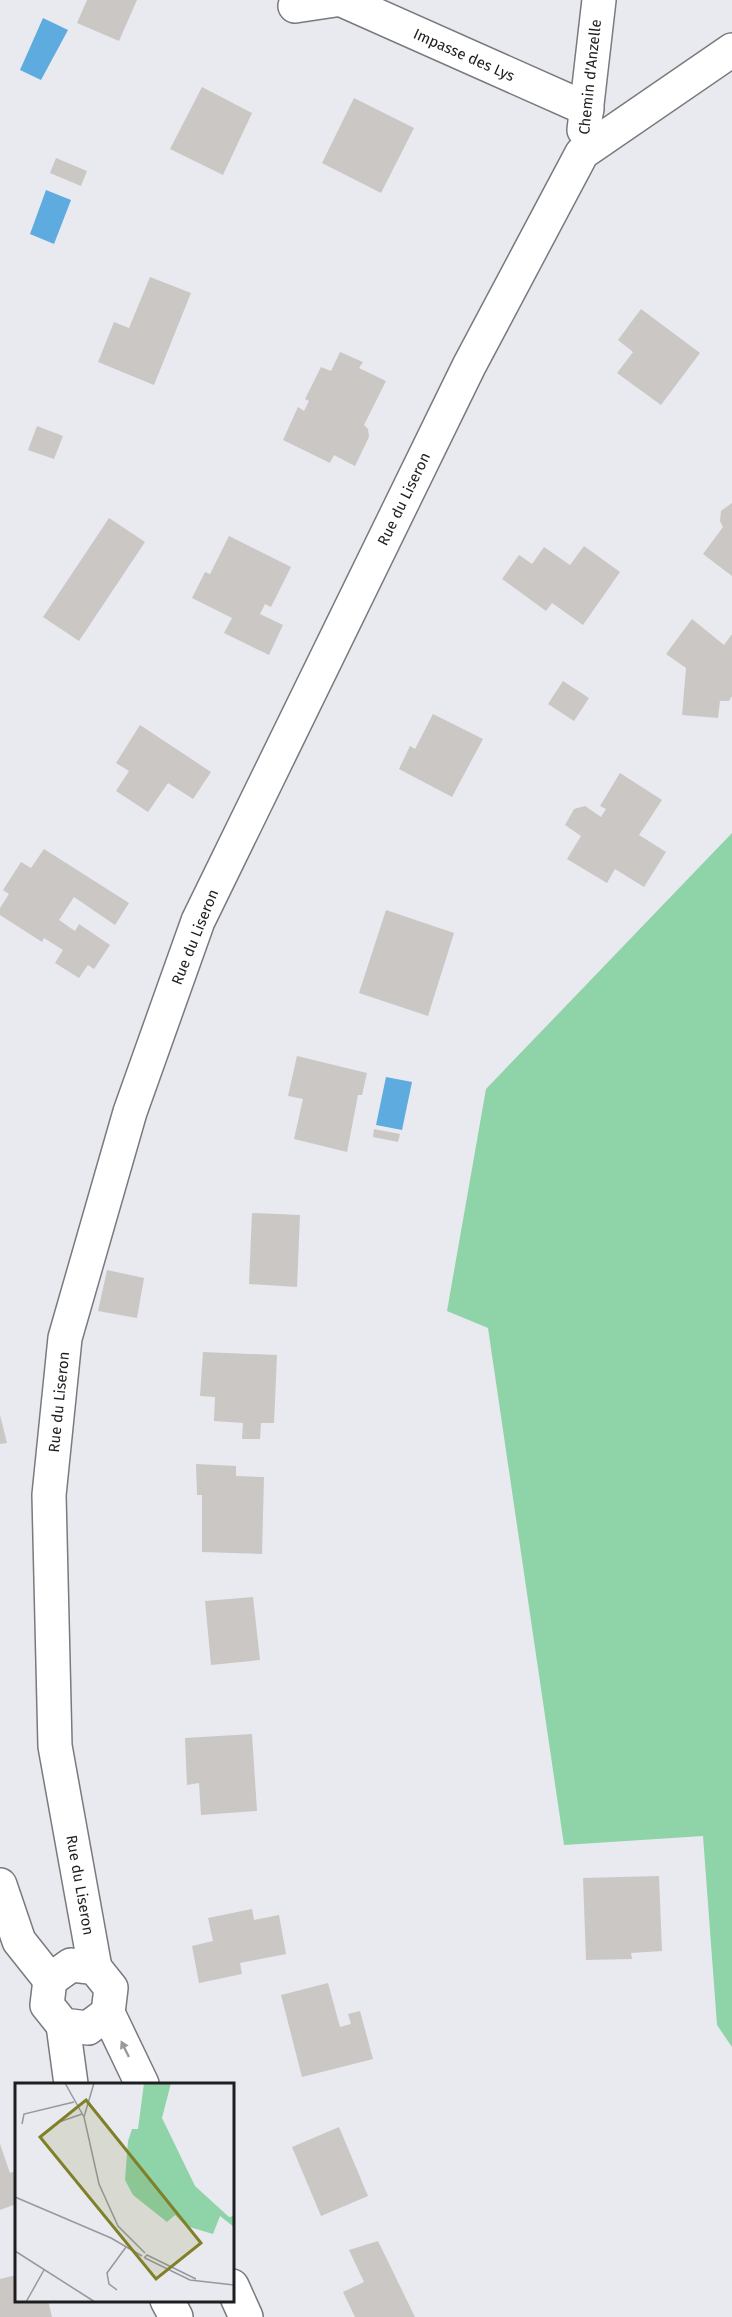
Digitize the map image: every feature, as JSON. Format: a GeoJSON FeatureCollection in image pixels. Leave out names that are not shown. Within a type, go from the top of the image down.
{"type":"FeatureCollection","features":[{"type":"Feature","properties":{"kind":"street"},"geometry":{"type":"LineString","coordinates":[[294,6],[335,0]]}},
{"type":"Feature","properties":{"kind":"street","name":"Impasse des Lys"},"geometry":{"type":"LineString","coordinates":[[342,0],[587,109]]}},
{"type":"Feature","properties":{"kind":"street","name":"Chemin d'Anzelle"},"geometry":{"type":"LineString","coordinates":[[582,153],[599,0]]}},
{"type":"Feature","properties":{"kind":"street","name":"Rue du Liseron"},"geometry":{"type":"LineString","coordinates":[[95,1968],[55,1746],[50,1496],[65,1338],[130,1112],[198,921],[469,366],[582,153],[732,50]]}},
{"type":"Feature","properties":{"kind":"street"},"geometry":{"type":"LineString","coordinates":[[0,1885],[19,1941],[51,1980]]}},
{"type":"Feature","properties":{"kind":"street"},"geometry":{"type":"LineString","coordinates":[[71,2083],[63,2025],[47,2005],[51,1980],[71,1965],[95,1968],[111,1988],[108,2013],[141,2083]]}},
{"type":"Feature","properties":{"kind":"street"},"geometry":{"type":"LineString","coordinates":[[63,2025],[88,2028],[108,2013]]}},
{"type":"Feature","properties":{"kind":"street"},"geometry":{"type":"LineString","coordinates":[[234,2290],[246,2317]]}},
{"type":"Feature","properties":{"kind":"street"},"geometry":{"type":"LineString","coordinates":[[168,2302],[176,2317]]}},
{"type":"Feature","properties":{"kind":"green space"},"geometry":{"type":"Polygon","coordinates":[[[732,833],[732,2047],[717,2025],[703,1836],[564,1845],[488,1328],[447,1311],[486,1089],[732,833]]]}},
{"type":"Feature","properties":{"kind":"water"},"geometry":{"type":"Polygon","coordinates":[[[43,18],[68,30],[41,80],[20,70],[43,18]]]}},
{"type":"Feature","properties":{"kind":"water"},"geometry":{"type":"Polygon","coordinates":[[[46,190],[71,200],[54,244],[30,234],[46,190]]]}},
{"type":"Feature","properties":{"kind":"water"},"geometry":{"type":"Polygon","coordinates":[[[386,1077],[412,1082],[402,1130],[376,1125],[386,1077]]]}},
{"type":"Feature","properties":{"kind":"building"},"geometry":{"type":"Polygon","coordinates":[[[87,0],[137,0],[119,41],[77,23],[87,0]]]}},
{"type":"Feature","properties":{"kind":"building"},"geometry":{"type":"Polygon","coordinates":[[[202,87],[252,113],[223,175],[170,149],[202,87]]]}},
{"type":"Feature","properties":{"kind":"building"},"geometry":{"type":"Polygon","coordinates":[[[354,98],[414,128],[381,193],[322,163],[354,98]]]}},
{"type":"Feature","properties":{"kind":"building"},"geometry":{"type":"Polygon","coordinates":[[[56,158],[87,171],[81,186],[50,173],[56,158]]]}},
{"type":"Feature","properties":{"kind":"building"},"geometry":{"type":"Polygon","coordinates":[[[150,277],[191,293],[154,385],[98,362],[114,322],[129,328],[150,277]]]}},
{"type":"Feature","properties":{"kind":"building"},"geometry":{"type":"Polygon","coordinates":[[[641,309],[700,353],[661,405],[617,373],[633,352],[618,340],[641,309]]]}},
{"type":"Feature","properties":{"kind":"building"},"geometry":{"type":"Polygon","coordinates":[[[340,352],[363,362],[359,368],[386,381],[364,425],[368,429],[369,437],[355,466],[334,455],[330,463],[283,440],[298,407],[304,411],[309,401],[305,399],[321,367],[331,371],[340,352]]]}},
{"type":"Feature","properties":{"kind":"building"},"geometry":{"type":"Polygon","coordinates":[[[37,426],[63,436],[54,459],[28,450],[37,426]]]}},
{"type":"Feature","properties":{"kind":"building"},"geometry":{"type":"Polygon","coordinates":[[[732,503],[732,576],[703,554],[723,527],[720,521],[721,511],[732,503]]]}},
{"type":"Feature","properties":{"kind":"building"},"geometry":{"type":"Polygon","coordinates":[[[109,518],[145,542],[79,641],[43,617],[109,518]]]}},
{"type":"Feature","properties":{"kind":"building"},"geometry":{"type":"Polygon","coordinates":[[[229,536],[291,567],[271,607],[265,604],[260,614],[283,625],[269,655],[224,633],[232,618],[192,598],[205,572],[210,574],[229,536]]]}},
{"type":"Feature","properties":{"kind":"building"},"geometry":{"type":"Polygon","coordinates":[[[584,546],[620,572],[583,625],[552,603],[546,611],[502,579],[519,555],[532,564],[544,547],[570,565],[584,546]]]}},
{"type":"Feature","properties":{"kind":"building"},"geometry":{"type":"Polygon","coordinates":[[[692,619],[724,645],[732,634],[732,696],[729,701],[720,701],[718,718],[682,715],[686,668],[666,654],[692,619]]]}},
{"type":"Feature","properties":{"kind":"building"},"geometry":{"type":"Polygon","coordinates":[[[563,681],[589,698],[574,721],[548,704],[563,681]]]}},
{"type":"Feature","properties":{"kind":"building"},"geometry":{"type":"Polygon","coordinates":[[[433,714],[483,739],[452,797],[399,769],[410,746],[415,749],[433,714]]]}},
{"type":"Feature","properties":{"kind":"building"},"geometry":{"type":"Polygon","coordinates":[[[140,725],[211,772],[193,799],[168,783],[148,812],[116,791],[129,771],[116,763],[140,725]]]}},
{"type":"Feature","properties":{"kind":"building"},"geometry":{"type":"Polygon","coordinates":[[[620,773],[662,800],[639,835],[666,852],[644,887],[615,869],[607,883],[567,859],[581,836],[565,825],[574,809],[585,806],[601,817],[606,809],[600,806],[620,773]]]}},
{"type":"Feature","properties":{"kind":"building"},"geometry":{"type":"Polygon","coordinates":[[[44,849],[129,903],[115,925],[74,897],[59,920],[75,931],[79,924],[110,945],[94,969],[88,965],[79,978],[55,963],[63,950],[44,938],[42,942],[0,915],[0,908],[9,894],[3,890],[21,862],[31,868],[44,849]]]}},
{"type":"Feature","properties":{"kind":"building"},"geometry":{"type":"Polygon","coordinates":[[[386,910],[454,933],[428,1016],[359,993],[386,910]]]}},
{"type":"Feature","properties":{"kind":"building"},"geometry":{"type":"Polygon","coordinates":[[[297,1056],[367,1073],[362,1095],[358,1095],[347,1152],[294,1139],[303,1099],[288,1096],[297,1056]]]}},
{"type":"Feature","properties":{"kind":"building"},"geometry":{"type":"Polygon","coordinates":[[[374,1129],[400,1134],[398,1142],[373,1137],[374,1129]]]}},
{"type":"Feature","properties":{"kind":"building"},"geometry":{"type":"Polygon","coordinates":[[[252,1213],[300,1215],[297,1287],[249,1284],[252,1213]]]}},
{"type":"Feature","properties":{"kind":"building"},"geometry":{"type":"Polygon","coordinates":[[[107,1270],[144,1278],[137,1318],[98,1311],[107,1270]]]}},
{"type":"Feature","properties":{"kind":"building"},"geometry":{"type":"Polygon","coordinates":[[[203,1352],[277,1355],[274,1423],[261,1423],[260,1439],[242,1439],[243,1423],[214,1421],[215,1397],[200,1396],[203,1352]]]}},
{"type":"Feature","properties":{"kind":"building"},"geometry":{"type":"Polygon","coordinates":[[[0,1415],[7,1443],[0,1444],[0,1415]]]}},
{"type":"Feature","properties":{"kind":"building"},"geometry":{"type":"Polygon","coordinates":[[[196,1464],[236,1466],[236,1476],[264,1477],[262,1554],[202,1552],[202,1495],[197,1495],[196,1464]]]}},
{"type":"Feature","properties":{"kind":"building"},"geometry":{"type":"Polygon","coordinates":[[[253,1597],[260,1660],[211,1665],[205,1601],[253,1597]]]}},
{"type":"Feature","properties":{"kind":"building"},"geometry":{"type":"Polygon","coordinates":[[[252,1734],[257,1811],[201,1815],[199,1783],[187,1785],[185,1738],[252,1734]]]}},
{"type":"Feature","properties":{"kind":"building"},"geometry":{"type":"Polygon","coordinates":[[[659,1876],[662,1951],[631,1953],[632,1959],[586,1960],[583,1878],[659,1876]]]}},
{"type":"Feature","properties":{"kind":"building"},"geometry":{"type":"Polygon","coordinates":[[[252,1909],[254,1920],[279,1915],[286,1954],[240,1963],[242,1974],[199,1983],[192,1946],[213,1941],[208,1918],[252,1909]]]}},
{"type":"Feature","properties":{"kind":"building"},"geometry":{"type":"Polygon","coordinates":[[[328,1983],[340,2027],[351,2024],[348,2014],[360,2011],[373,2059],[302,2077],[281,1995],[328,1983]]]}},
{"type":"Feature","properties":{"kind":"building"},"geometry":{"type":"Polygon","coordinates":[[[339,2127],[368,2196],[321,2216],[292,2147],[339,2127]]]}},
{"type":"Feature","properties":{"kind":"building"},"geometry":{"type":"Polygon","coordinates":[[[0,2144],[10,2173],[15,2171],[15,2204],[0,2210],[0,2144]]]}},
{"type":"Feature","properties":{"kind":"building"},"geometry":{"type":"Polygon","coordinates":[[[378,2241],[415,2317],[355,2317],[343,2292],[364,2282],[349,2250],[378,2241]]]}},
{"type":"Feature","properties":{"kind":"building"},"geometry":{"type":"Polygon","coordinates":[[[15,2275],[15,2302],[48,2302],[52,2317],[0,2317],[0,2279],[15,2275]]]}}]}
